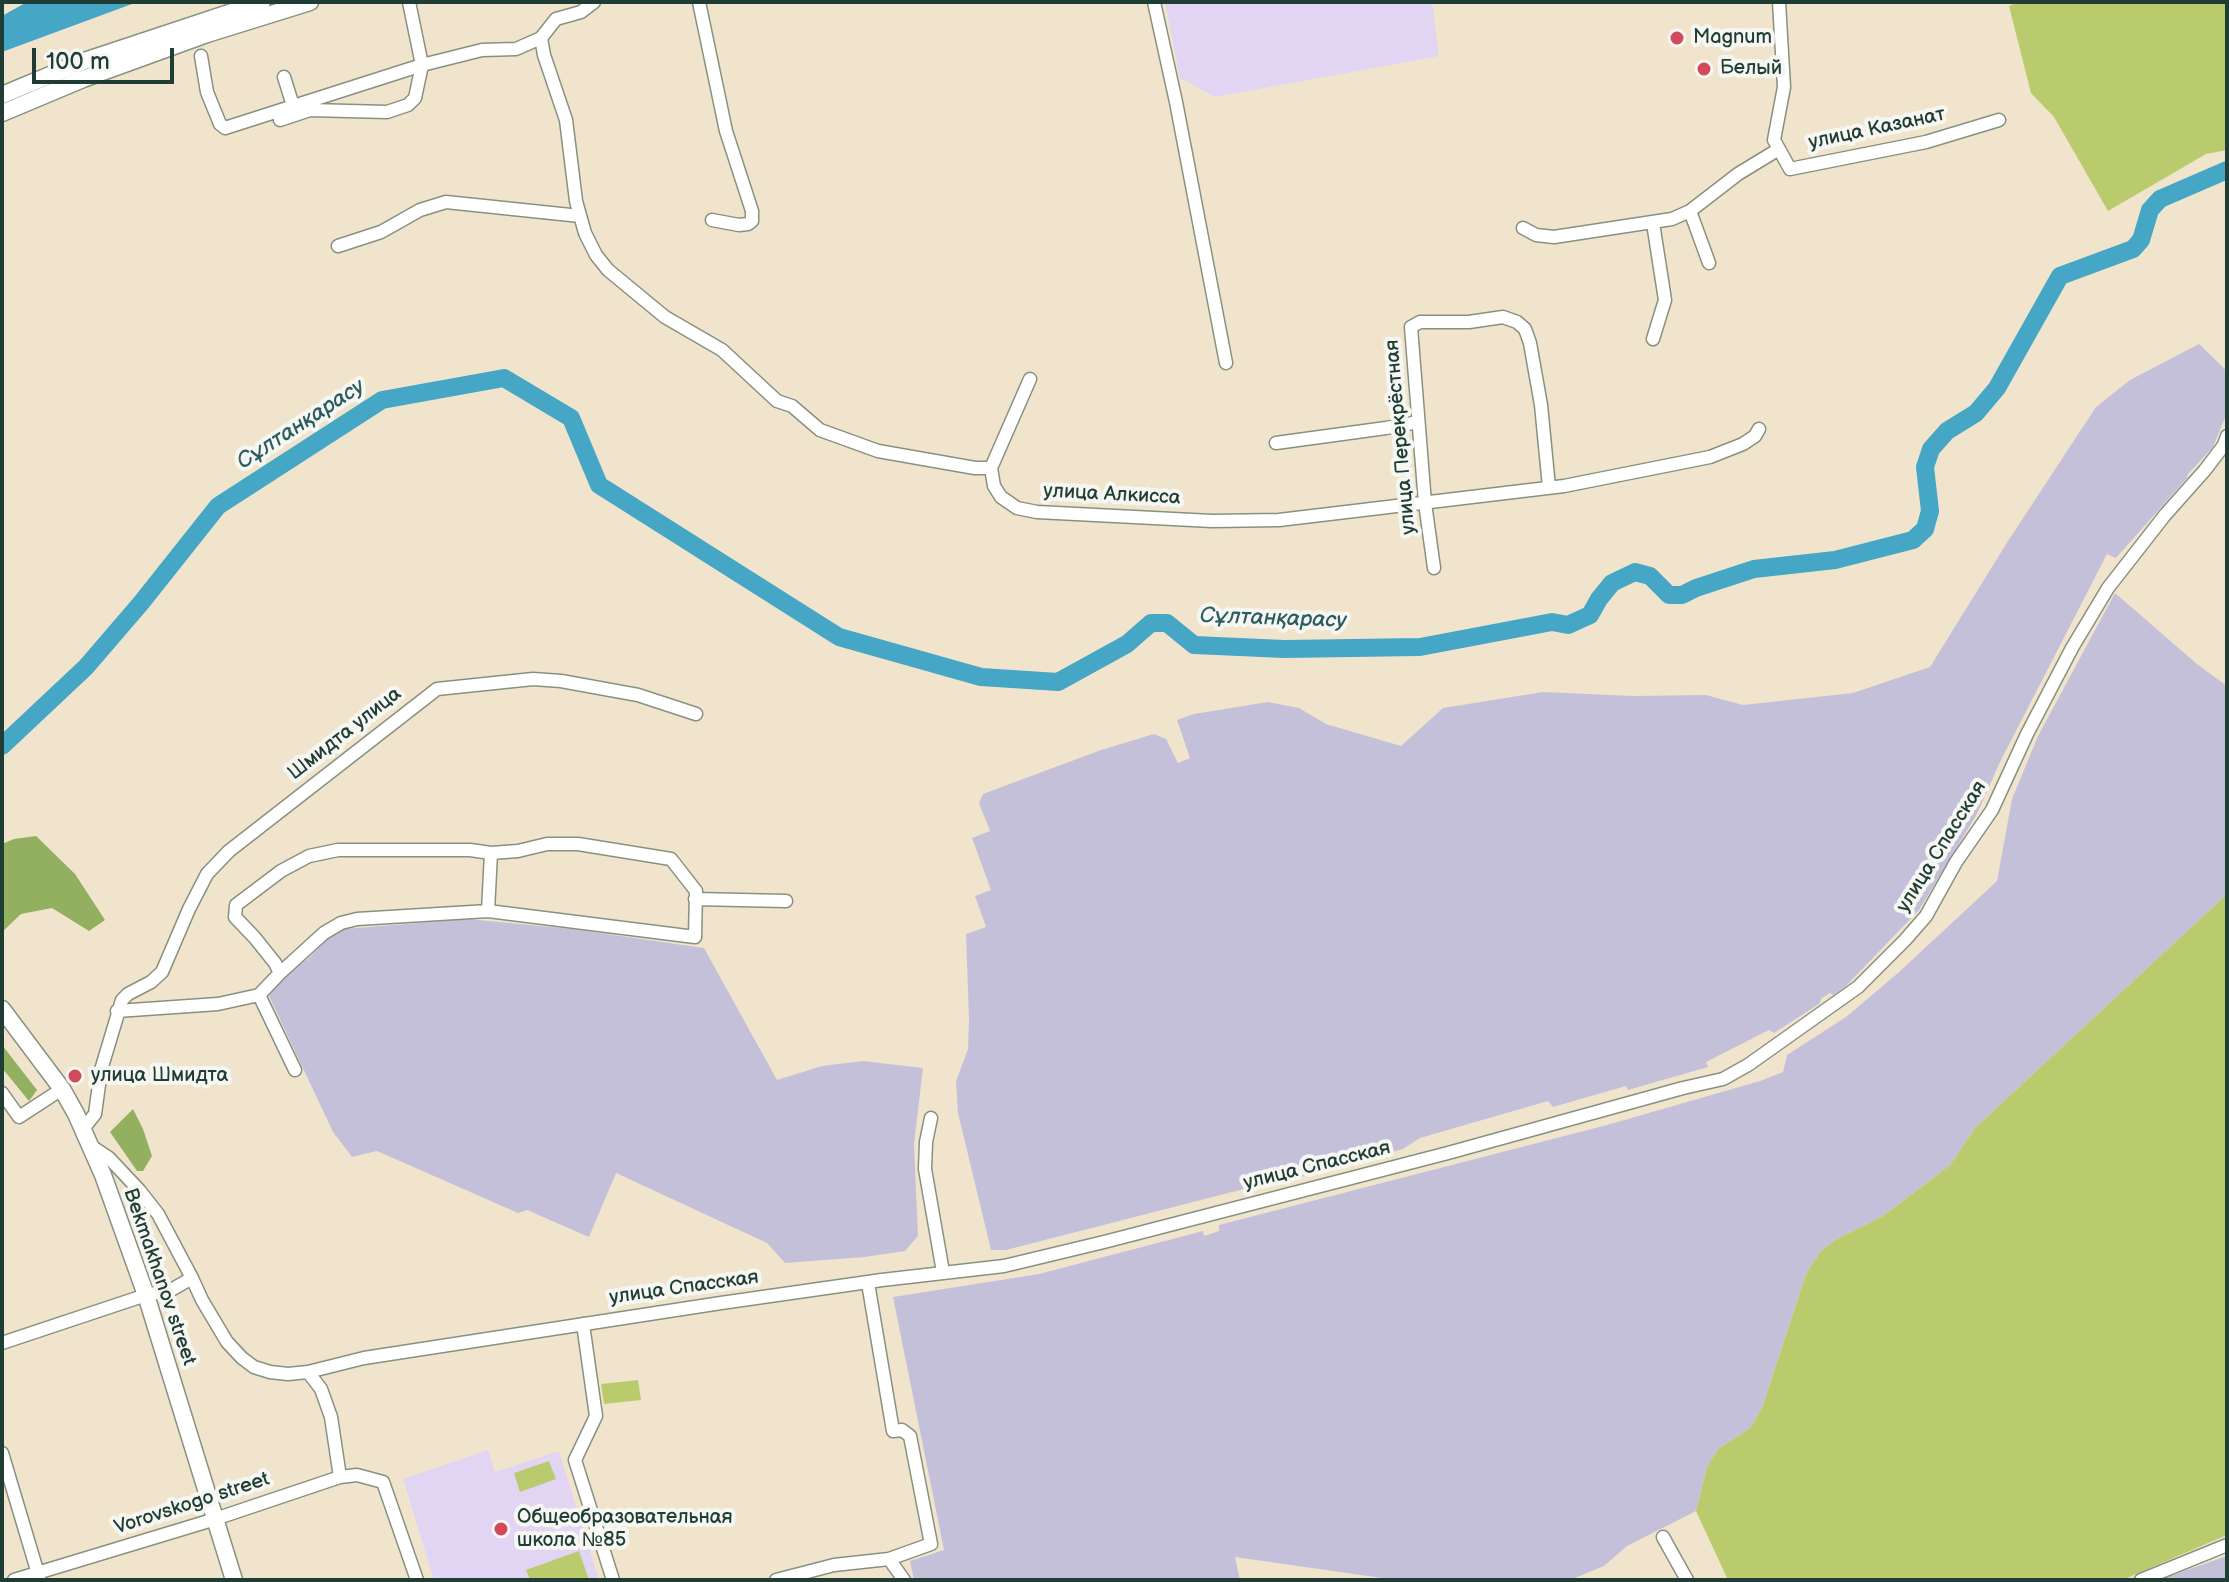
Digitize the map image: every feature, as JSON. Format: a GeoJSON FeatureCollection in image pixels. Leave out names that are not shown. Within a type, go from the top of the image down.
{"type":"FeatureCollection","features":[{"type":"Feature","properties":{"kind":"main road"},"geometry":{"type":"LineString","coordinates":[[2,95],[84,61],[262,2]]}},
{"type":"Feature","properties":{"kind":"main road"},"geometry":{"type":"LineString","coordinates":[[2,113],[207,34],[310,2]]}},
{"type":"Feature","properties":{"kind":"main road","name":"Bekmakhanov street"},"geometry":{"type":"LineString","coordinates":[[2,1009],[62,1089],[91,1146],[146,1295],[234,1580]]}},
{"type":"Feature","properties":{"kind":"street"},"geometry":{"type":"LineString","coordinates":[[280,120],[294,111],[387,112],[408,105],[415,98],[422,65],[409,2]]}},
{"type":"Feature","properties":{"kind":"street"},"geometry":{"type":"LineString","coordinates":[[201,56],[207,92],[220,124],[225,128],[294,111],[422,65],[482,50],[516,49],[541,38],[556,19],[581,12],[594,2]]}},
{"type":"Feature","properties":{"kind":"street"},"geometry":{"type":"LineString","coordinates":[[699,2],[726,131],[752,211],[752,221],[748,224],[712,220]]}},
{"type":"Feature","properties":{"kind":"street"},"geometry":{"type":"LineString","coordinates":[[1154,2],[1226,363]]}},
{"type":"Feature","properties":{"kind":"street"},"geometry":{"type":"LineString","coordinates":[[1523,228],[1536,235],[1554,237],[1672,219],[1690,211],[1738,174],[1779,149],[1774,140],[1784,87],[1779,2]]}},
{"type":"Feature","properties":{"kind":"street"},"geometry":{"type":"LineString","coordinates":[[541,38],[566,120],[576,201],[585,233],[596,255],[639,298],[722,350],[777,401],[792,406],[820,430],[878,451],[991,468],[1030,379]]}},
{"type":"Feature","properties":{"kind":"street"},"geometry":{"type":"LineString","coordinates":[[284,77],[294,111]]}},
{"type":"Feature","properties":{"kind":"street","name":"улица Казанат"},"geometry":{"type":"LineString","coordinates":[[1779,149],[1790,169],[1926,142],[1999,120]]}},
{"type":"Feature","properties":{"kind":"street"},"geometry":{"type":"LineString","coordinates":[[338,246],[381,232],[420,210],[446,202],[580,216]]}},
{"type":"Feature","properties":{"kind":"street"},"geometry":{"type":"LineString","coordinates":[[1690,211],[1709,263]]}},
{"type":"Feature","properties":{"kind":"street"},"geometry":{"type":"LineString","coordinates":[[1653,223],[1665,300],[1653,339]]}},
{"type":"Feature","properties":{"kind":"street","name":"улица Перекрёстная"},"geometry":{"type":"LineString","coordinates":[[1434,568],[1425,503],[1411,327],[1420,322],[1469,322],[1503,317],[1525,329],[1541,405],[1549,487]]}},
{"type":"Feature","properties":{"kind":"street"},"geometry":{"type":"LineString","coordinates":[[1276,443],[1418,422]]}},
{"type":"Feature","properties":{"kind":"street","name":"улица Алкисса"},"geometry":{"type":"LineString","coordinates":[[991,468],[994,486],[1001,497],[1017,508],[1037,512],[1212,521],[1279,520],[1564,486],[1710,457],[1743,444],[1759,429]]}},
{"type":"Feature","properties":{"kind":"street","name":"улица Спасская"},"geometry":{"type":"LineString","coordinates":[[91,1146],[109,1158],[158,1214],[227,1342],[254,1367],[288,1374],[364,1358],[583,1324],[1004,1266],[1723,1079],[1748,1065],[1858,987],[1926,916],[1956,862],[1992,810],[2072,648],[2108,588],[2205,470],[2227,436]]}},
{"type":"Feature","properties":{"kind":"street","name":"Шмидта улица"},"geometry":{"type":"LineString","coordinates":[[117,1011],[128,994],[151,982],[162,972],[207,874],[229,851],[437,689],[533,679],[561,681],[638,695],[696,714]]}},
{"type":"Feature","properties":{"kind":"street"},"geometry":{"type":"LineString","coordinates":[[83,1129],[95,1114],[101,1070],[117,1011],[218,1004],[259,995],[324,933],[341,923],[357,919],[488,911],[695,937],[696,891],[671,859],[578,844],[547,844],[491,853],[470,850],[338,850],[309,856],[281,871],[236,905],[235,917],[255,938],[280,973]]}},
{"type":"Feature","properties":{"kind":"street"},"geometry":{"type":"LineString","coordinates":[[488,911],[491,853]]}},
{"type":"Feature","properties":{"kind":"street"},"geometry":{"type":"LineString","coordinates":[[695,899],[786,901]]}},
{"type":"Feature","properties":{"kind":"street"},"geometry":{"type":"LineString","coordinates":[[259,995],[295,1070]]}},
{"type":"Feature","properties":{"kind":"street"},"geometry":{"type":"LineString","coordinates":[[2,1093],[19,1117],[62,1089]]}},
{"type":"Feature","properties":{"kind":"street"},"geometry":{"type":"LineString","coordinates":[[931,1118],[925,1169],[943,1272]]}},
{"type":"Feature","properties":{"kind":"street"},"geometry":{"type":"LineString","coordinates":[[2,1343],[146,1295],[171,1290],[192,1278]]}},
{"type":"Feature","properties":{"kind":"street"},"geometry":{"type":"LineString","coordinates":[[776,1580],[806,1576],[834,1565],[889,1559],[931,1544],[910,1436],[902,1430],[893,1431],[868,1283]]}},
{"type":"Feature","properties":{"kind":"street"},"geometry":{"type":"LineString","coordinates":[[583,1324],[596,1416],[575,1460],[613,1580]]}},
{"type":"Feature","properties":{"kind":"street"},"geometry":{"type":"LineString","coordinates":[[308,1372],[321,1389],[331,1417],[340,1477]]}},
{"type":"Feature","properties":{"kind":"street"},"geometry":{"type":"LineString","coordinates":[[2,1453],[39,1576]]}},
{"type":"Feature","properties":{"kind":"street","name":"Vorovskogo street"},"geometry":{"type":"LineString","coordinates":[[14,1580],[39,1576],[340,1477],[357,1475],[383,1482],[417,1580]]}},
{"type":"Feature","properties":{"kind":"street"},"geometry":{"type":"LineString","coordinates":[[1663,1537],[1687,1580]]}},
{"type":"Feature","properties":{"kind":"street"},"geometry":{"type":"LineString","coordinates":[[2141,1580],[2227,1545]]}},
{"type":"Feature","properties":{"kind":"street"},"geometry":{"type":"LineString","coordinates":[[889,1559],[904,1580]]}},
{"type":"Feature","properties":{"kind":"shaded area"},"geometry":{"type":"Polygon","coordinates":[[[1165,2],[1432,2],[1439,56],[1215,97],[1180,78],[1165,2]]]}},
{"type":"Feature","properties":{"kind":"shaded area"},"geometry":{"type":"Polygon","coordinates":[[[2199,344],[2227,371],[2227,413],[2213,447],[2116,558],[2107,554],[2000,762],[1977,814],[1919,910],[1845,987],[1822,998],[1819,1004],[1774,1033],[1769,1030],[1706,1062],[1708,1067],[1553,1107],[1548,1101],[1420,1138],[1403,1149],[1336,1168],[1006,1250],[991,1250],[958,1113],[956,1081],[968,1049],[966,934],[986,927],[975,896],[991,890],[972,838],[990,831],[979,803],[983,794],[1101,750],[1154,734],[1166,739],[1178,763],[1190,758],[1177,720],[1194,714],[1268,702],[1299,708],[1326,724],[1401,746],[1443,708],[1543,692],[1706,695],[1743,705],[1853,693],[1930,667],[2096,407],[2130,380],[2199,344]]]}},
{"type":"Feature","properties":{"kind":"shaded area"},"geometry":{"type":"Polygon","coordinates":[[[2115,593],[2227,686],[2227,894],[1975,1128],[1950,1165],[1883,1216],[1837,1239],[1821,1251],[1806,1274],[1762,1408],[1750,1428],[1718,1449],[1707,1467],[1696,1511],[1627,1546],[1604,1566],[1570,1580],[1396,1580],[1235,1557],[1240,1580],[914,1580],[910,1561],[944,1550],[893,1297],[1039,1274],[1203,1231],[1204,1236],[1219,1231],[1219,1225],[1607,1125],[1783,1072],[1787,1055],[1846,1017],[1997,881],[2012,799],[2038,736],[2115,593]]]}},
{"type":"Feature","properties":{"kind":"shaded area"},"geometry":{"type":"Polygon","coordinates":[[[468,919],[572,929],[704,948],[777,1080],[822,1066],[863,1061],[923,1068],[914,1144],[918,1236],[905,1251],[785,1263],[767,1243],[616,1173],[589,1237],[527,1210],[518,1213],[377,1151],[352,1157],[333,1132],[269,996],[283,978],[329,937],[344,929],[468,919]]]}},
{"type":"Feature","properties":{"kind":"shaded area","name":"Общеобразовательная школа №85"},"geometry":{"type":"Polygon","coordinates":[[[488,1450],[495,1472],[559,1451],[599,1580],[434,1580],[403,1479],[488,1450]]]}},
{"type":"Feature","properties":{"kind":"shaded area"},"geometry":{"type":"Polygon","coordinates":[[[2227,1556],[2227,1580],[2157,1580],[2161,1579],[2227,1556]]]}},
{"type":"Feature","properties":{"kind":"green space"},"geometry":{"type":"Polygon","coordinates":[[[2018,2],[2227,2],[2227,150],[2206,154],[2108,211],[2054,117],[2031,93],[2009,6],[2018,2]]]}},
{"type":"Feature","properties":{"kind":"green space"},"geometry":{"type":"Polygon","coordinates":[[[36,836],[75,874],[105,920],[89,931],[52,908],[21,914],[2,932],[2,844],[36,836]]]}},
{"type":"Feature","properties":{"kind":"green space"},"geometry":{"type":"Polygon","coordinates":[[[2227,894],[2227,1535],[2122,1580],[1728,1580],[1696,1511],[1707,1467],[1718,1449],[1750,1428],[1762,1408],[1806,1274],[1821,1251],[1837,1239],[1883,1216],[1950,1165],[1975,1128],[2227,894]]]}},
{"type":"Feature","properties":{"kind":"green space"},"geometry":{"type":"Polygon","coordinates":[[[2,1045],[37,1090],[29,1101],[2,1068],[2,1045]]]}},
{"type":"Feature","properties":{"kind":"green space"},"geometry":{"type":"Polygon","coordinates":[[[133,1109],[152,1156],[143,1171],[137,1171],[110,1132],[133,1109]]]}},
{"type":"Feature","properties":{"kind":"green space"},"geometry":{"type":"Polygon","coordinates":[[[638,1380],[641,1400],[604,1404],[601,1384],[638,1380]]]}},
{"type":"Feature","properties":{"kind":"green space"},"geometry":{"type":"Polygon","coordinates":[[[549,1461],[556,1479],[520,1492],[514,1473],[549,1461]]]}},
{"type":"Feature","properties":{"kind":"green space"},"geometry":{"type":"Polygon","coordinates":[[[579,1551],[589,1580],[530,1580],[526,1570],[579,1551]]]}},
{"type":"Feature","properties":{"kind":"water"},"geometry":{"type":"Polygon","coordinates":[[[27,2],[132,4],[2,52],[2,16],[27,2]]]}},
{"type":"Feature","properties":{"kind":"waterway","name":"Сұлтанқарасу"},"geometry":{"type":"LineString","coordinates":[[2,746],[86,667],[218,506],[382,400],[504,378],[571,418],[599,485],[839,637],[981,677],[1058,682],[1127,644],[1151,623],[1167,623],[1194,645],[1284,649],[1420,647],[1552,622],[1568,625],[1590,615],[1612,583],[1635,572],[1650,576],[1669,595],[1682,595],[1754,569],[1835,560],[1913,540],[1925,529],[1930,511],[1925,467],[1931,449],[1947,431],[1976,413],[1997,388],[2060,276],[2133,249],[2141,240],[2150,210],[2160,199],[2227,170]]}},
{"type":"Feature","properties":{"kind":"place","name":"Magnum"},"geometry":{"type":"Point","coordinates":[1677,38]}},
{"type":"Feature","properties":{"kind":"place","name":"Белый"},"geometry":{"type":"Point","coordinates":[1704,69]}},
{"type":"Feature","properties":{"kind":"place","name":"улица Шмидта"},"geometry":{"type":"Point","coordinates":[75,1076]}},
{"type":"Feature","properties":{"kind":"place","name":"Общеобразовательная школа №85"},"geometry":{"type":"Point","coordinates":[501,1529]}}]}
